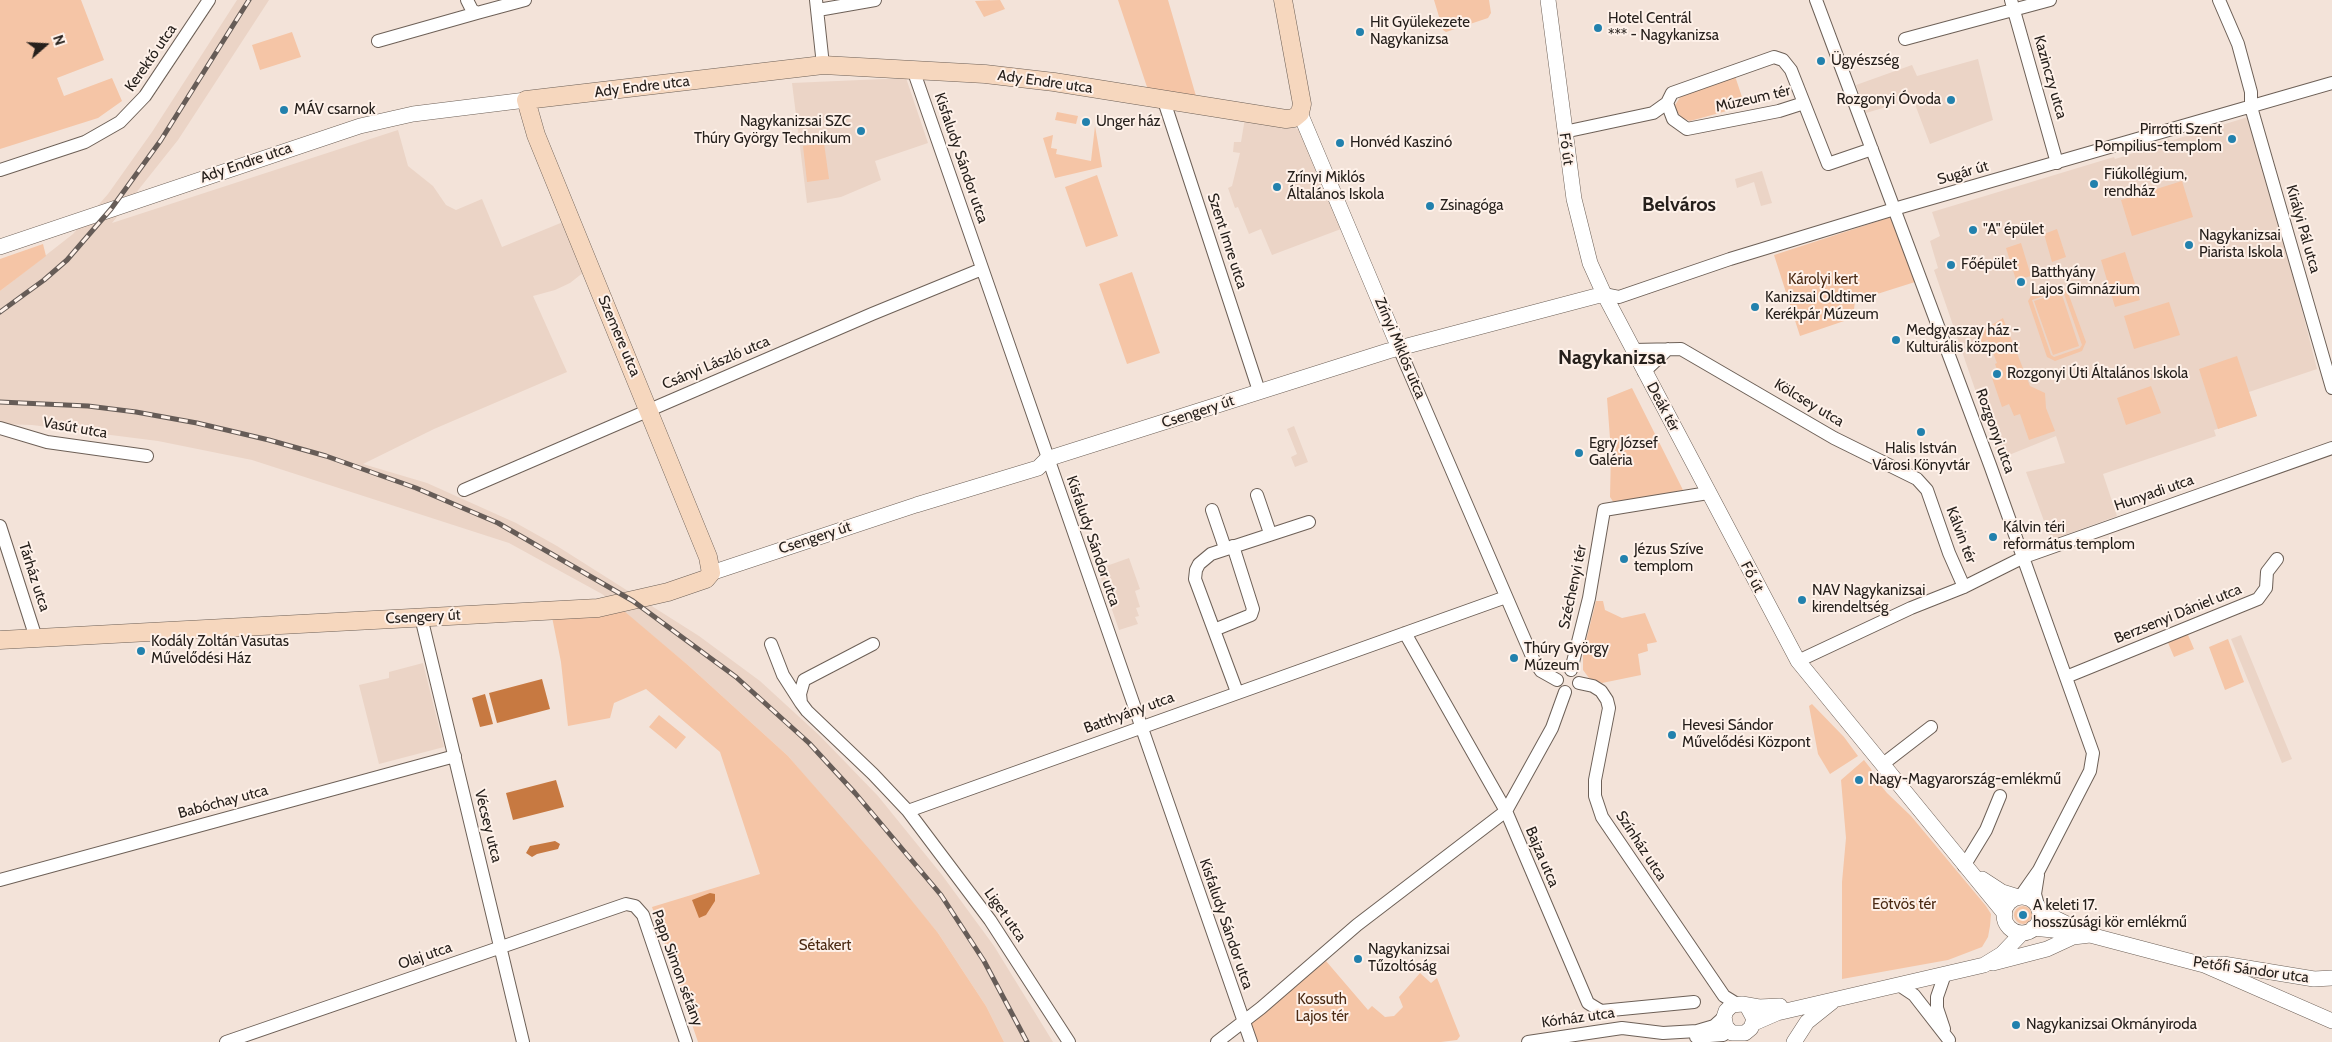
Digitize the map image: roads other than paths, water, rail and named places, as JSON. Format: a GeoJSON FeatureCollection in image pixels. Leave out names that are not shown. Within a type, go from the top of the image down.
{"type":"FeatureCollection","features":[{"type":"Feature","properties":{"kind":"main road","name":"Zrínyi Miklós utca"},"geometry":{"type":"LineString","coordinates":[[1283,0],[1301,96],[1300,114]]}},
{"type":"Feature","properties":{"kind":"main road","name":"Ady Endre utca"},"geometry":{"type":"LineString","coordinates":[[526,100],[823,65],[986,74],[1054,82],[1286,119],[1294,118],[1300,114]]}},
{"type":"Feature","properties":{"kind":"main road","name":"Szemere utca"},"geometry":{"type":"LineString","coordinates":[[526,100],[536,135],[650,410],[708,557],[711,573]]}},
{"type":"Feature","properties":{"kind":"main road","name":"Csengery út"},"geometry":{"type":"LineString","coordinates":[[0,640],[598,608],[668,592],[706,579],[711,573]]}},
{"type":"Feature","properties":{"kind":"street","name":"Kerektó utca"},"geometry":{"type":"LineString","coordinates":[[0,170],[85,142],[120,122],[146,96],[208,0]]}},
{"type":"Feature","properties":{"kind":"street"},"geometry":{"type":"LineString","coordinates":[[466,0],[472,10],[478,13]]}},
{"type":"Feature","properties":{"kind":"street"},"geometry":{"type":"LineString","coordinates":[[378,41],[525,0]]}},
{"type":"Feature","properties":{"kind":"street"},"geometry":{"type":"LineString","coordinates":[[823,65],[817,5],[875,0]]}},
{"type":"Feature","properties":{"kind":"street","name":"Rozgonyi utca"},"geometry":{"type":"LineString","coordinates":[[1816,0],[2024,558],[2092,747],[2093,757],[2090,770],[2039,870],[2019,897]]}},
{"type":"Feature","properties":{"kind":"street"},"geometry":{"type":"LineString","coordinates":[[1905,39],[2012,5],[2050,0]]}},
{"type":"Feature","properties":{"kind":"street","name":"Királyi Pál utca"},"geometry":{"type":"LineString","coordinates":[[2220,0],[2238,44],[2251,92],[2251,107],[2332,388]]}},
{"type":"Feature","properties":{"kind":"street","name":"Fő út"},"geometry":{"type":"LineString","coordinates":[[1549,2],[1564,132],[1582,235],[1590,263],[1604,294]]}},
{"type":"Feature","properties":{"kind":"street","name":"Kazinczy utca"},"geometry":{"type":"LineString","coordinates":[[2012,5],[2057,163]]}},
{"type":"Feature","properties":{"kind":"street","name":"Múzeum tér"},"geometry":{"type":"LineString","coordinates":[[1564,132],[1653,112],[1667,103],[1672,93],[1774,57],[1787,64],[1804,103],[1780,112],[1687,129],[1673,120],[1667,103]]}},
{"type":"Feature","properties":{"kind":"street","name":"Kisfaludy Sándor utca"},"geometry":{"type":"LineString","coordinates":[[917,70],[916,78],[1243,1023]]}},
{"type":"Feature","properties":{"kind":"street","name":"Sugár út"},"geometry":{"type":"LineString","coordinates":[[1604,294],[1619,297],[1730,259],[1895,209],[2332,83]]}},
{"type":"Feature","properties":{"kind":"street","name":"Ady Endre utca"},"geometry":{"type":"LineString","coordinates":[[0,246],[360,126],[413,114],[526,100]]}},
{"type":"Feature","properties":{"kind":"street","name":"Szent Imre utca"},"geometry":{"type":"LineString","coordinates":[[1164,100],[1259,391]]}},
{"type":"Feature","properties":{"kind":"street"},"geometry":{"type":"LineString","coordinates":[[1804,103],[1828,164],[1872,149]]}},
{"type":"Feature","properties":{"kind":"street","name":"Zrínyi Miklós utca"},"geometry":{"type":"LineString","coordinates":[[1300,114],[1534,662],[1541,670],[1557,680]]}},
{"type":"Feature","properties":{"kind":"street","name":"Csányi László utca"},"geometry":{"type":"LineString","coordinates":[[464,490],[863,317],[982,269]]}},
{"type":"Feature","properties":{"kind":"street","name":"Csengery út"},"geometry":{"type":"LineString","coordinates":[[711,573],[906,508],[1038,468],[1047,459],[1259,391],[1399,348],[1604,294]]}},
{"type":"Feature","properties":{"kind":"street","name":"Deák tér"},"geometry":{"type":"LineString","coordinates":[[1604,294],[1708,493]]}},
{"type":"Feature","properties":{"kind":"street"},"geometry":{"type":"LineString","coordinates":[[1644,372],[1668,349]]}},
{"type":"Feature","properties":{"kind":"street","name":"Kölcsey utca"},"geometry":{"type":"LineString","coordinates":[[1633,350],[1681,349],[1834,438],[1916,479],[1928,494]]}},
{"type":"Feature","properties":{"kind":"street","name":"Vasút utca"},"geometry":{"type":"LineString","coordinates":[[0,428],[47,442],[147,456]]}},
{"type":"Feature","properties":{"kind":"street","name":"Hunyadi utca"},"geometry":{"type":"LineString","coordinates":[[1798,660],[1911,608],[1964,587],[2024,558],[2332,448]]}},
{"type":"Feature","properties":{"kind":"street","name":"Fő út"},"geometry":{"type":"LineString","coordinates":[[1708,493],[1798,660]]}},
{"type":"Feature","properties":{"kind":"street","name":"Széchenyi tér"},"geometry":{"type":"LineString","coordinates":[[1571,670],[1589,598],[1604,510],[1708,493]]}},
{"type":"Feature","properties":{"kind":"street","name":"Kálvin tér"},"geometry":{"type":"LineString","coordinates":[[1928,494],[1949,553],[1964,587]]}},
{"type":"Feature","properties":{"kind":"street"},"geometry":{"type":"LineString","coordinates":[[1257,495],[1270,533]]}},
{"type":"Feature","properties":{"kind":"street"},"geometry":{"type":"LineString","coordinates":[[1212,510],[1229,547],[1253,609],[1250,615],[1214,630]]}},
{"type":"Feature","properties":{"kind":"street"},"geometry":{"type":"LineString","coordinates":[[1237,692],[1195,578],[1196,570],[1204,559],[1229,547],[1309,522]]}},
{"type":"Feature","properties":{"kind":"street","name":"Tárház utca"},"geometry":{"type":"LineString","coordinates":[[0,526],[36,638]]}},
{"type":"Feature","properties":{"kind":"street","name":"Berzsenyi Dániel utca"},"geometry":{"type":"LineString","coordinates":[[2066,677],[2258,600],[2266,588],[2267,572],[2277,559]]}},
{"type":"Feature","properties":{"kind":"street","name":"Batthyány utca"},"geometry":{"type":"LineString","coordinates":[[908,811],[1141,726],[1506,597]]}},
{"type":"Feature","properties":{"kind":"street","name":"Vécsey utca"},"geometry":{"type":"LineString","coordinates":[[421,617],[523,1042]]}},
{"type":"Feature","properties":{"kind":"street","name":"Bajza utca"},"geometry":{"type":"LineString","coordinates":[[1405,633],[1506,811],[1588,1003],[1601,1011],[1694,1002]]}},
{"type":"Feature","properties":{"kind":"street"},"geometry":{"type":"LineString","coordinates":[[771,644],[783,675],[807,711],[873,774],[908,811]]}},
{"type":"Feature","properties":{"kind":"street"},"geometry":{"type":"LineString","coordinates":[[801,703],[804,680],[872,644]]}},
{"type":"Feature","properties":{"kind":"street"},"geometry":{"type":"LineString","coordinates":[[1798,660],[1967,869],[2013,930],[2027,931]]}},
{"type":"Feature","properties":{"kind":"street"},"geometry":{"type":"LineString","coordinates":[[1571,670],[1578,676],[1579,683],[1575,690],[1565,692],[1559,687],[1557,680],[1562,671],[1571,670]]}},
{"type":"Feature","properties":{"kind":"street","name":"Színház utca"},"geometry":{"type":"LineString","coordinates":[[1579,683],[1593,686],[1601,691],[1607,700],[1608,708],[1595,780],[1595,796],[1602,818],[1733,1018]]}},
{"type":"Feature","properties":{"kind":"street"},"geometry":{"type":"LineString","coordinates":[[1217,1042],[1243,1023],[1357,925],[1506,811],[1552,728],[1565,692]]}},
{"type":"Feature","properties":{"kind":"street"},"geometry":{"type":"LineString","coordinates":[[1883,764],[1931,727]]}},
{"type":"Feature","properties":{"kind":"street","name":"Babóchay utca"},"geometry":{"type":"LineString","coordinates":[[0,880],[454,756]]}},
{"type":"Feature","properties":{"kind":"street"},"geometry":{"type":"LineString","coordinates":[[1967,869],[2000,796]]}},
{"type":"Feature","properties":{"kind":"street","name":"Liget utca"},"geometry":{"type":"LineString","coordinates":[[908,811],[990,920],[1069,1042]]}},
{"type":"Feature","properties":{"kind":"street"},"geometry":{"type":"LineString","coordinates":[[1967,869],[2002,892],[2030,899],[2039,908],[2039,920],[2002,954],[1989,962]]}},
{"type":"Feature","properties":{"kind":"street","name":"Rozgonyi utca"},"geometry":{"type":"LineString","coordinates":[[2039,870],[2035,894],[2039,908]]}},
{"type":"Feature","properties":{"kind":"street"},"geometry":{"type":"LineString","coordinates":[[1989,962],[2004,932],[2005,917],[2009,903],[2019,897]]}},
{"type":"Feature","properties":{"kind":"street","name":"Olaj utca"},"geometry":{"type":"LineString","coordinates":[[226,1042],[622,905],[635,906]]}},
{"type":"Feature","properties":{"kind":"street","name":"Papp Simon sétány"},"geometry":{"type":"LineString","coordinates":[[635,906],[643,915],[686,1042]]}},
{"type":"Feature","properties":{"kind":"street","name":"Petőfi Sándor utca"},"geometry":{"type":"LineString","coordinates":[[2039,908],[2087,934]]}},
{"type":"Feature","properties":{"kind":"street","name":"Petőfi Sándor utca"},"geometry":{"type":"LineString","coordinates":[[2027,931],[2087,934],[2204,966],[2223,964],[2314,979],[2332,978]]}},
{"type":"Feature","properties":{"kind":"street"},"geometry":{"type":"LineString","coordinates":[[1733,1018],[1745,1033],[1752,1026],[1777,1013],[2047,950],[2074,937],[2087,934]]}},
{"type":"Feature","properties":{"kind":"street"},"geometry":{"type":"LineString","coordinates":[[2204,966],[2332,1021]]}},
{"type":"Feature","properties":{"kind":"street"},"geometry":{"type":"LineString","coordinates":[[1945,974],[1937,993],[1937,1008],[1949,1041]]}},
{"type":"Feature","properties":{"kind":"street"},"geometry":{"type":"LineString","coordinates":[[1899,985],[1914,995],[1949,1041]]}},
{"type":"Feature","properties":{"kind":"street"},"geometry":{"type":"LineString","coordinates":[[1733,1018],[1765,1007],[1834,1000]]}},
{"type":"Feature","properties":{"kind":"street"},"geometry":{"type":"LineString","coordinates":[[1794,1042],[1807,1022],[1834,1000]]}},
{"type":"Feature","properties":{"kind":"street"},"geometry":{"type":"LineString","coordinates":[[1733,1018],[1753,1014],[1752,1026],[1758,1042]]}},
{"type":"Feature","properties":{"kind":"street","name":"Kórház utca"},"geometry":{"type":"LineString","coordinates":[[1528,1042],[1622,1028],[1650,1036],[1704,1030],[1733,1018]]}},
{"type":"Feature","properties":{"kind":"street"},"geometry":{"type":"LineString","coordinates":[[1243,1023],[1251,1042]]}},
{"type":"Feature","properties":{"kind":"railway"},"geometry":{"type":"LineString","coordinates":[[0,312],[44,280],[67,260],[111,209],[161,140],[249,0]]}},
{"type":"Feature","properties":{"kind":"railway"},"geometry":{"type":"LineString","coordinates":[[0,402],[88,406],[136,412],[197,423],[326,456],[416,488],[498,523],[633,601],[736,677],[809,743],[855,793],[941,895],[984,961],[1027,1042]]}},
{"type":"Feature","properties":{"kind":"place","name":"Hotel Centrál *** - Nagykanizsa"},"geometry":{"type":"Point","coordinates":[1598,28]}},
{"type":"Feature","properties":{"kind":"place","name":"Hit Gyülekezete Nagykanizsa"},"geometry":{"type":"Point","coordinates":[1360,32]}},
{"type":"Feature","properties":{"kind":"place","name":"Ügyészség"},"geometry":{"type":"Point","coordinates":[1821,61]}},
{"type":"Feature","properties":{"kind":"place","name":"Rozgonyi Óvoda"},"geometry":{"type":"Point","coordinates":[1951,100]}},
{"type":"Feature","properties":{"kind":"place","name":"MÁV csarnok"},"geometry":{"type":"Point","coordinates":[284,110]}},
{"type":"Feature","properties":{"kind":"place","name":"Unger ház"},"geometry":{"type":"Point","coordinates":[1086,122]}},
{"type":"Feature","properties":{"kind":"place","name":"Nagykanizsai SZC Thúry György Technikum"},"geometry":{"type":"Point","coordinates":[861,131]}},
{"type":"Feature","properties":{"kind":"place","name":"Pirrotti Szent Pompilius-templom"},"geometry":{"type":"Point","coordinates":[2232,139]}},
{"type":"Feature","properties":{"kind":"place","name":"Honvéd Kaszinó"},"geometry":{"type":"Point","coordinates":[1340,143]}},
{"type":"Feature","properties":{"kind":"place","name":"Fiúkollégium, rendház"},"geometry":{"type":"Point","coordinates":[2094,184]}},
{"type":"Feature","properties":{"kind":"place","name":"Zrínyi Miklós Általános Iskola"},"geometry":{"type":"Point","coordinates":[1277,187]}},
{"type":"Feature","properties":{"kind":"place","name":"Zsinagóga"},"geometry":{"type":"Point","coordinates":[1430,206]}},
{"type":"Feature","properties":{"kind":"place","name":"\"A\" épület"},"geometry":{"type":"Point","coordinates":[1973,230]}},
{"type":"Feature","properties":{"kind":"place","name":"Nagykanizsai Piarista Iskola"},"geometry":{"type":"Point","coordinates":[2189,245]}},
{"type":"Feature","properties":{"kind":"place","name":"Főépület"},"geometry":{"type":"Point","coordinates":[1951,265]}},
{"type":"Feature","properties":{"kind":"place","name":"Batthyány Lajos Gimnázium"},"geometry":{"type":"Point","coordinates":[2021,282]}},
{"type":"Feature","properties":{"kind":"place","name":"Kanizsai Oldtimer Kerékpár Múzeum"},"geometry":{"type":"Point","coordinates":[1755,307]}},
{"type":"Feature","properties":{"kind":"place","name":"Medgyaszay ház - Kulturális központ"},"geometry":{"type":"Point","coordinates":[1896,340]}},
{"type":"Feature","properties":{"kind":"place","name":"Rozgonyi Úti Általános Iskola"},"geometry":{"type":"Point","coordinates":[1997,374]}},
{"type":"Feature","properties":{"kind":"place","name":"Halis István Városi Könyvtár"},"geometry":{"type":"Point","coordinates":[1921,432]}},
{"type":"Feature","properties":{"kind":"place","name":"Egry József Galéria"},"geometry":{"type":"Point","coordinates":[1579,453]}},
{"type":"Feature","properties":{"kind":"place","name":"Kálvin téri református templom"},"geometry":{"type":"Point","coordinates":[1993,537]}},
{"type":"Feature","properties":{"kind":"place","name":"Jézus Szíve templom"},"geometry":{"type":"Point","coordinates":[1624,559]}},
{"type":"Feature","properties":{"kind":"place","name":"NAV Nagykanizsai kirendeltség"},"geometry":{"type":"Point","coordinates":[1802,600]}},
{"type":"Feature","properties":{"kind":"place","name":"Kodály Zoltán Vasutas Művelődési Ház"},"geometry":{"type":"Point","coordinates":[141,651]}},
{"type":"Feature","properties":{"kind":"place","name":"Thúry György Múzeum"},"geometry":{"type":"Point","coordinates":[1514,658]}},
{"type":"Feature","properties":{"kind":"place","name":"Hevesi Sándor Művelődési Központ"},"geometry":{"type":"Point","coordinates":[1672,735]}},
{"type":"Feature","properties":{"kind":"place","name":"Nagy-Magyarország-emlékmű"},"geometry":{"type":"Point","coordinates":[1859,780]}},
{"type":"Feature","properties":{"kind":"place","name":"A keleti 17. hosszúsági kör emlékmű"},"geometry":{"type":"Point","coordinates":[2023,915]}},
{"type":"Feature","properties":{"kind":"place","name":"Nagykanizsai Tűzoltóság"},"geometry":{"type":"Point","coordinates":[1358,959]}},
{"type":"Feature","properties":{"kind":"place","name":"Nagykanizsai Okmányiroda"},"geometry":{"type":"Point","coordinates":[2016,1025]}},
{"type":"Feature","properties":{"kind":"district","name":"Belváros"},"geometry":{"type":"Point","coordinates":[1679,205]}},
{"type":"Feature","properties":{"kind":"district","name":"Nagykanizsa"},"geometry":{"type":"Point","coordinates":[1612,358]}},
{"type":"Feature","properties":{"kind":"park label","name":"Károlyi kert"},"geometry":{"type":"Point","coordinates":[1823,280]}},
{"type":"Feature","properties":{"kind":"park label","name":"Eötvös tér"},"geometry":{"type":"Point","coordinates":[1904,905]}},
{"type":"Feature","properties":{"kind":"park label","name":"Sétakert"},"geometry":{"type":"Point","coordinates":[825,946]}},
{"type":"Feature","properties":{"kind":"park label","name":"Kossuth Lajos tér"},"geometry":{"type":"Point","coordinates":[1322,1008]}}]}
